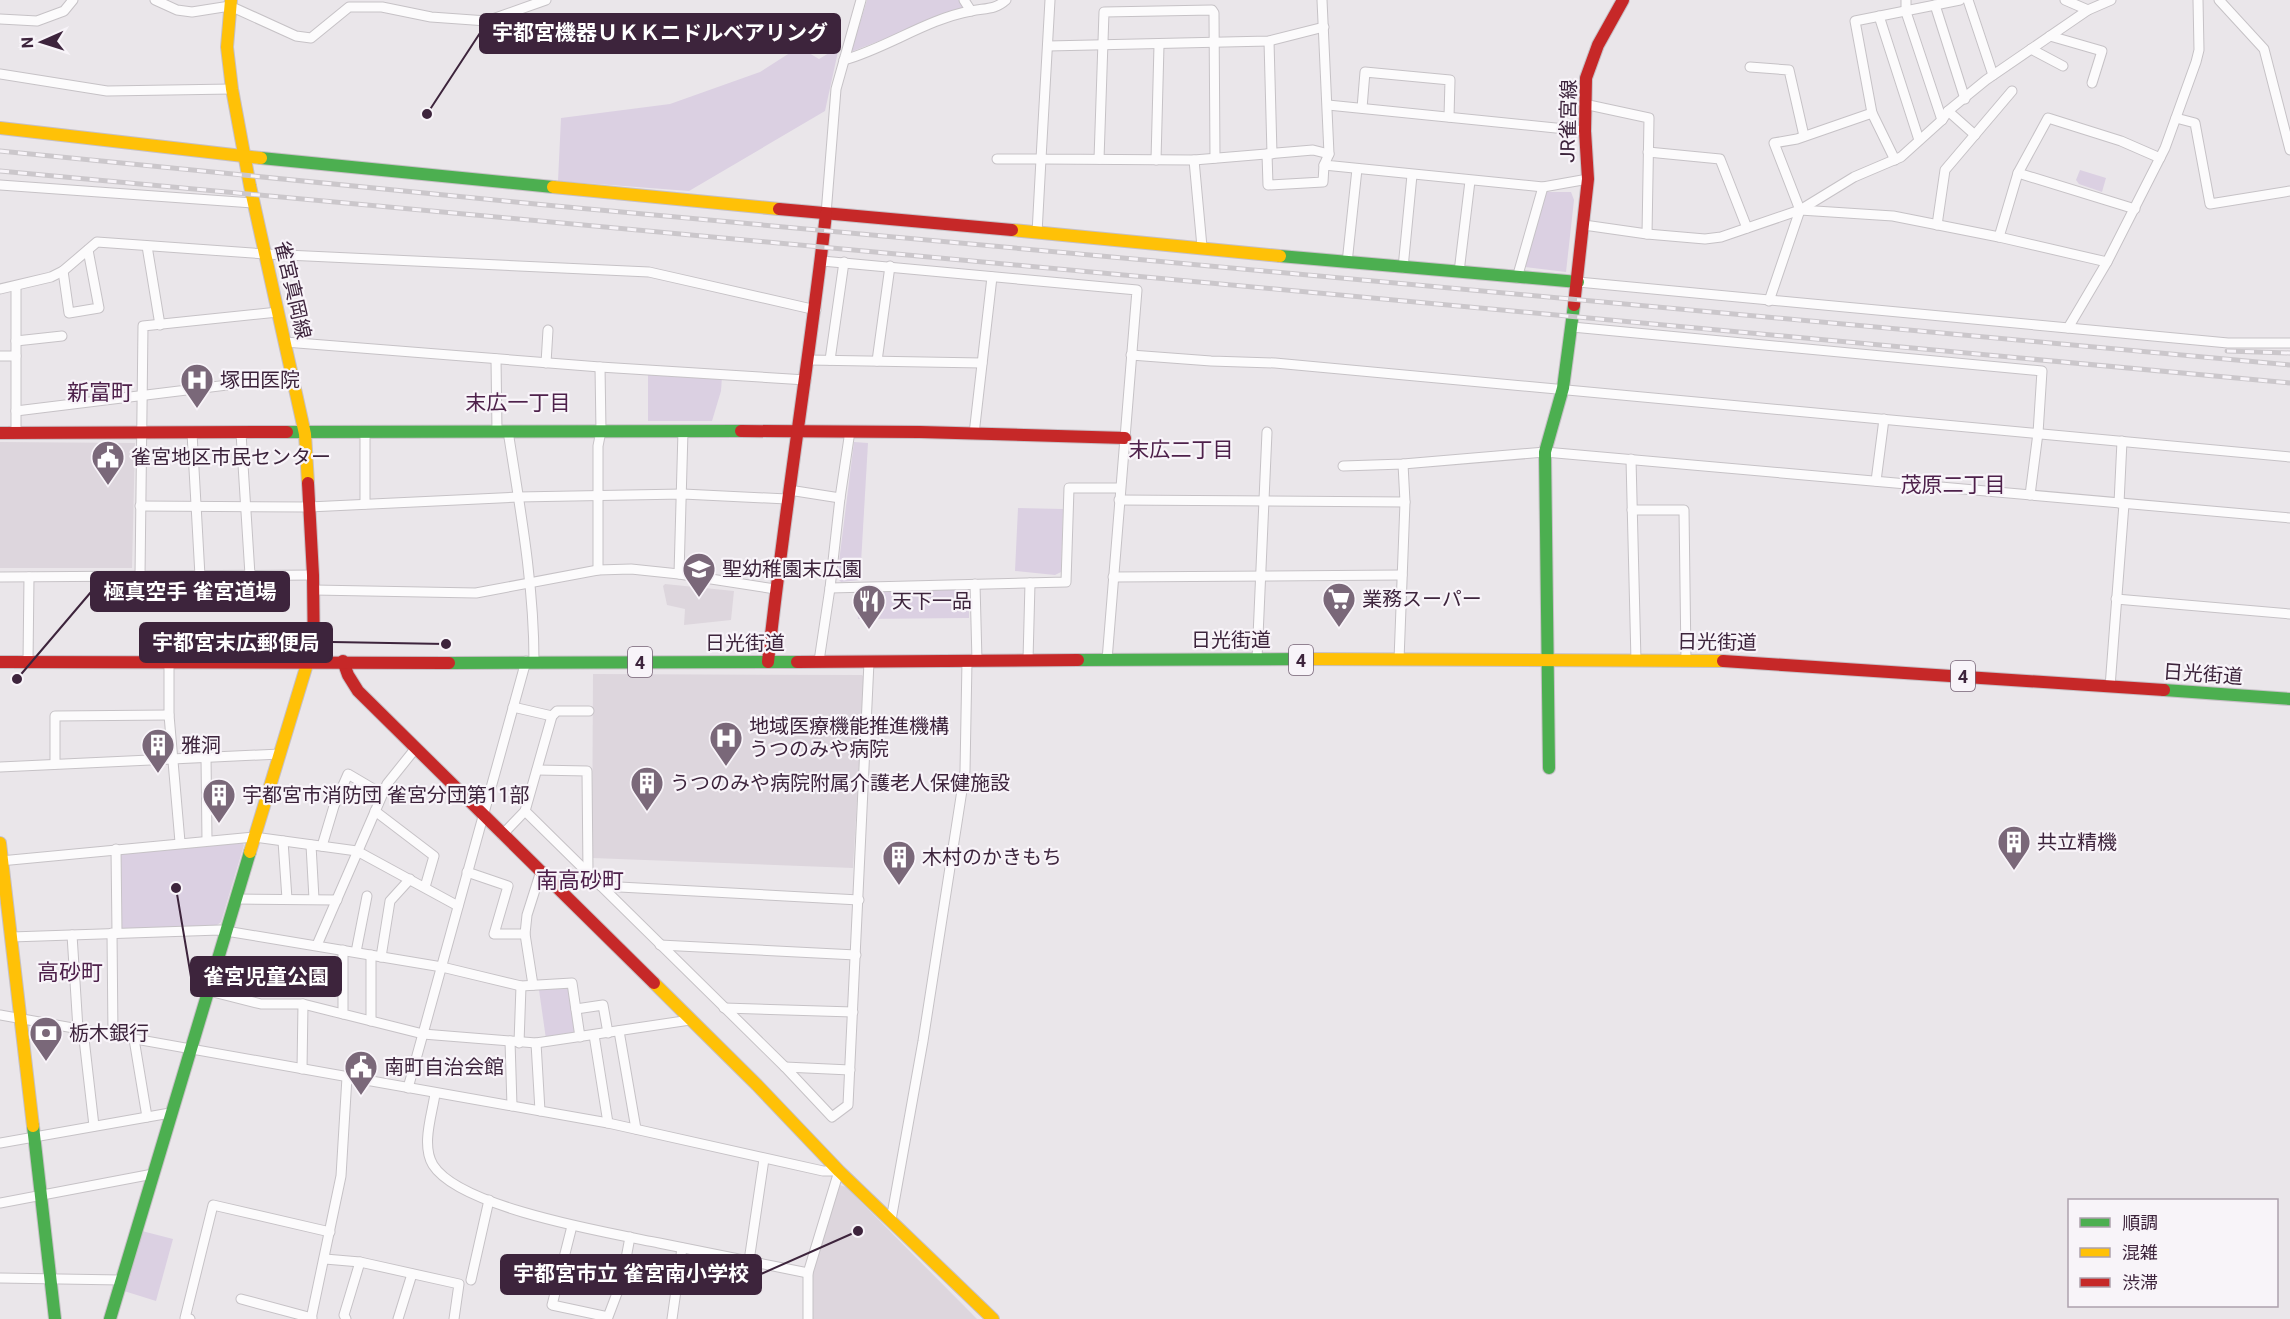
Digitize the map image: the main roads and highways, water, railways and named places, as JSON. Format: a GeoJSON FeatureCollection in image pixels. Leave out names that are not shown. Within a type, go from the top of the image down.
{"type":"FeatureCollection","features":[{"type":"Feature","properties":{"kind":"main road","name":"JR雀宮線"},"geometry":{"type":"LineString","coordinates":[[1549,768],[1545,452],[1563,388],[1578,282],[1588,179],[1584,131],[1586,78],[1598,45],[1623,0]]}},
{"type":"Feature","properties":{"kind":"main road","name":"雀宮真岡線"},"geometry":{"type":"LineString","coordinates":[[110,1319],[254,837],[311,661],[314,590],[305,434],[253,203],[232,89],[227,47],[231,3]]}},
{"type":"Feature","properties":{"kind":"main road"},"geometry":{"type":"LineString","coordinates":[[0,128],[244,156],[826,214],[1202,247],[1347,263],[1578,282]]}},
{"type":"Feature","properties":{"kind":"main road"},"geometry":{"type":"LineString","coordinates":[[768,662],[775,589],[816,310],[826,214]]}},
{"type":"Feature","properties":{"kind":"main road"},"geometry":{"type":"LineString","coordinates":[[0,434],[797,431],[1125,438]]}},
{"type":"Feature","properties":{"kind":"main road","name":"日光街道"},"geometry":{"type":"LineString","coordinates":[[311,661],[1686,660],[1790,663],[2290,699]]}},
{"type":"Feature","properties":{"kind":"main road","name":"4"},"geometry":{"type":"LineString","coordinates":[[0,662],[311,661]]}},
{"type":"Feature","properties":{"kind":"main road"},"geometry":{"type":"LineString","coordinates":[[343,661],[358,691],[415,749],[757,1085],[839,1171],[993,1319]]}},
{"type":"Feature","properties":{"kind":"main road"},"geometry":{"type":"LineString","coordinates":[[0,843],[5,922],[11,937],[55,1319]]}},
{"type":"Feature","properties":{"kind":"railway"},"geometry":{"type":"LineString","coordinates":[[0,151],[556,206],[2290,365]]}},
{"type":"Feature","properties":{"kind":"railway"},"geometry":{"type":"LineString","coordinates":[[0,171],[2290,383]]}},
{"type":"Feature","properties":{"kind":"railway"},"geometry":{"type":"LineString","coordinates":[[2227,351],[2290,353]]}},
{"type":"Feature","properties":{"kind":"place","name":"宇都宮機器ＵＫＫニドルベアリング"},"geometry":{"type":"Point","coordinates":[427,114]}},
{"type":"Feature","properties":{"kind":"place","name":"塚田医院"},"geometry":{"type":"Point","coordinates":[197,409]}},
{"type":"Feature","properties":{"kind":"place","name":"雀宮地区市民センター"},"geometry":{"type":"Point","coordinates":[108,486]}},
{"type":"Feature","properties":{"kind":"place","name":"聖幼稚園末広園"},"geometry":{"type":"Point","coordinates":[699,598]}},
{"type":"Feature","properties":{"kind":"place","name":"業務スーパー"},"geometry":{"type":"Point","coordinates":[1339,628]}},
{"type":"Feature","properties":{"kind":"place","name":"天下一品"},"geometry":{"type":"Point","coordinates":[869,630]}},
{"type":"Feature","properties":{"kind":"place","name":"宇都宮末広郵便局"},"geometry":{"type":"Point","coordinates":[446,644]}},
{"type":"Feature","properties":{"kind":"place","name":"極真空手 雀宮道場"},"geometry":{"type":"Point","coordinates":[17,679]}},
{"type":"Feature","properties":{"kind":"place","name":"地域医療機能推進機構 うつのみや病院"},"geometry":{"type":"Point","coordinates":[726,767]}},
{"type":"Feature","properties":{"kind":"place","name":"雅洞"},"geometry":{"type":"Point","coordinates":[158,774]}},
{"type":"Feature","properties":{"kind":"place","name":"うつのみや病院附属介護老人保健施設"},"geometry":{"type":"Point","coordinates":[647,812]}},
{"type":"Feature","properties":{"kind":"place","name":"宇都宮市消防団 雀宮分団第11部"},"geometry":{"type":"Point","coordinates":[219,824]}},
{"type":"Feature","properties":{"kind":"place","name":"共立精機"},"geometry":{"type":"Point","coordinates":[2014,871]}},
{"type":"Feature","properties":{"kind":"place","name":"木村のかきもち"},"geometry":{"type":"Point","coordinates":[899,886]}},
{"type":"Feature","properties":{"kind":"place","name":"雀宮児童公園"},"geometry":{"type":"Point","coordinates":[176,888]}},
{"type":"Feature","properties":{"kind":"place","name":"栃木銀行"},"geometry":{"type":"Point","coordinates":[46,1062]}},
{"type":"Feature","properties":{"kind":"place","name":"南町自治会館"},"geometry":{"type":"Point","coordinates":[361,1096]}},
{"type":"Feature","properties":{"kind":"place","name":"宇都宮市立 雀宮南小学校"},"geometry":{"type":"Point","coordinates":[858,1231]}},
{"type":"Feature","properties":{"kind":"district","name":"新富町"},"geometry":{"type":"Point","coordinates":[100,392]}},
{"type":"Feature","properties":{"kind":"district","name":"末広一丁目"},"geometry":{"type":"Point","coordinates":[518,403]}},
{"type":"Feature","properties":{"kind":"district","name":"末広二丁目"},"geometry":{"type":"Point","coordinates":[1181,450]}},
{"type":"Feature","properties":{"kind":"district","name":"茂原二丁目"},"geometry":{"type":"Point","coordinates":[1953,485]}},
{"type":"Feature","properties":{"kind":"district","name":"南高砂町"},"geometry":{"type":"Point","coordinates":[580,880]}},
{"type":"Feature","properties":{"kind":"district","name":"高砂町"},"geometry":{"type":"Point","coordinates":[70,972]}}]}
